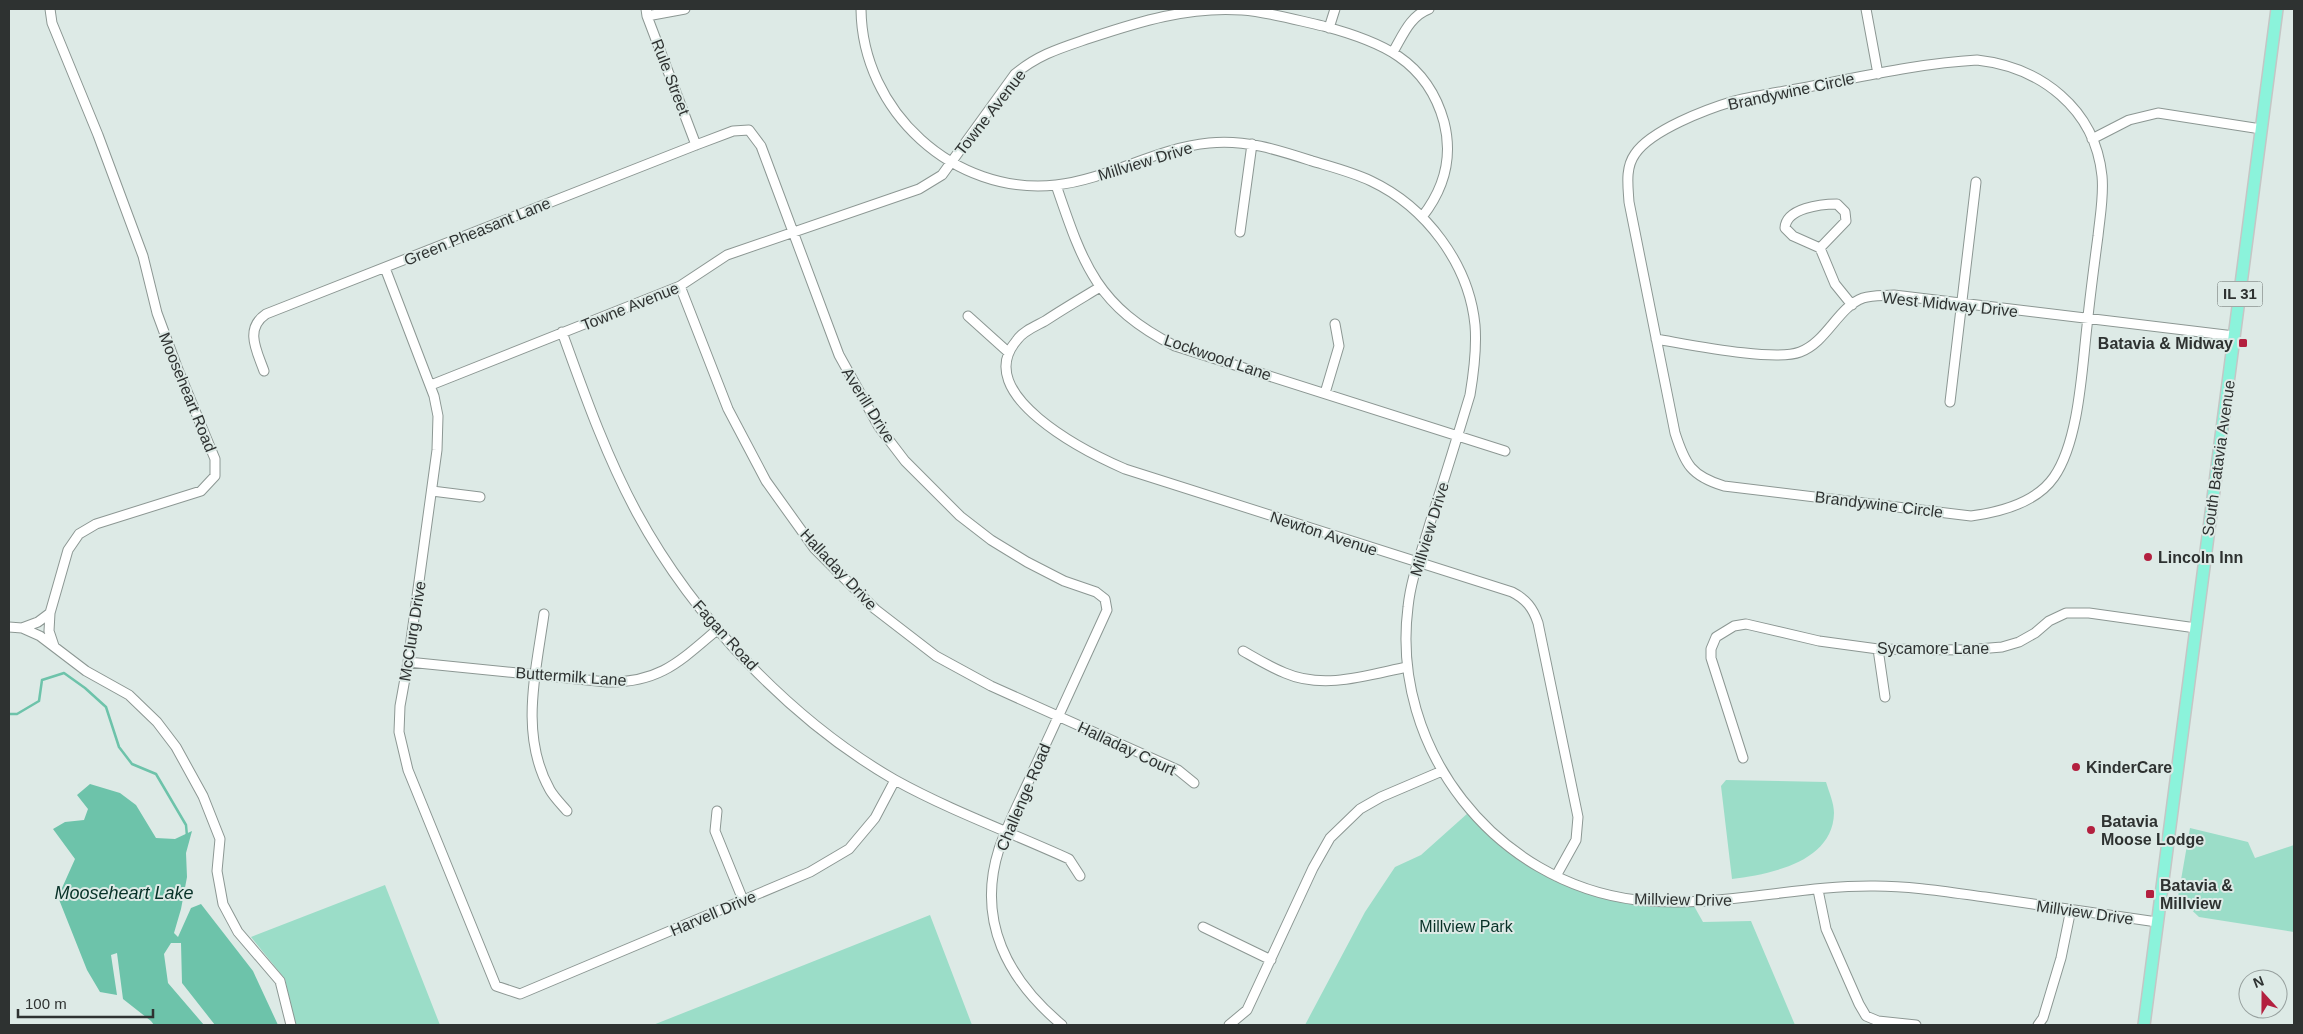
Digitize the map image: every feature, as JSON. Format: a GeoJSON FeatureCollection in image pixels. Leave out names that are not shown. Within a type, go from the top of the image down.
{"type":"FeatureCollection","features":[{"type":"Feature","properties":{"kind":"main road","name":"South Batavia Avenue"},"geometry":{"type":"LineString","coordinates":[[2144,1025],[2277,9]]}},
{"type":"Feature","properties":{"kind":"street","name":"Mooseheart Road"},"geometry":{"type":"LineString","coordinates":[[50,9],[52,23],[98,135],[143,256],[157,313],[215,458],[215,476],[201,491],[96,524],[79,534],[68,550],[50,613],[49,631],[54,646]]}},
{"type":"Feature","properties":{"kind":"street"},"geometry":{"type":"LineString","coordinates":[[647,13],[685,9]]}},
{"type":"Feature","properties":{"kind":"street","name":"Millview Drive"},"geometry":{"type":"LineString","coordinates":[[861,9],[868,55],[882,90],[901,120],[913,133],[951,163],[995,180],[1015,184],[1056,185],[1082,180],[1187,146],[1209,142],[1252,144],[1371,181],[1399,198],[1422,217],[1442,240],[1457,267],[1468,294],[1475,322],[1475,366],[1470,395],[1418,562],[1408,606],[1407,667],[1418,720],[1426,741],[1442,771],[1456,794],[1490,832],[1511,850],[1556,876],[1592,890],[1614,896],[1655,901],[1739,900],[1846,886],[1898,886],[2157,922]]}},
{"type":"Feature","properties":{"kind":"street"},"geometry":{"type":"LineString","coordinates":[[1329,28],[1335,9]]}},
{"type":"Feature","properties":{"kind":"street"},"geometry":{"type":"LineString","coordinates":[[1393,52],[1411,21],[1421,12],[1429,9]]}},
{"type":"Feature","properties":{"kind":"street"},"geometry":{"type":"LineString","coordinates":[[1866,9],[1878,74]]}},
{"type":"Feature","properties":{"kind":"street","name":"Towne Avenue"},"geometry":{"type":"LineString","coordinates":[[431,385],[680,286],[727,255],[919,189],[942,175],[1015,74],[1029,62],[1044,54],[1115,30],[1180,14],[1240,10],[1272,14],[1364,38],[1393,52],[1410,64],[1428,84],[1442,114],[1447,132],[1447,163],[1444,179],[1439,193],[1422,217]]}},
{"type":"Feature","properties":{"kind":"street","name":"Rule Street"},"geometry":{"type":"LineString","coordinates":[[647,13],[696,145]]}},
{"type":"Feature","properties":{"kind":"street","name":"Brandywine Circle"},"geometry":{"type":"LineString","coordinates":[[1977,60],[2016,67],[2056,90],[2086,126],[2092,139],[2099,163],[2102,189],[2080,384],[2071,440],[2054,476],[2041,490],[2018,504],[1995,513],[1971,516],[1724,486],[1705,480],[1690,467],[1681,451],[1674,432],[1629,202],[1629,166],[1634,155],[1643,145],[1666,130],[1735,101],[1878,74],[1977,60]]}},
{"type":"Feature","properties":{"kind":"street"},"geometry":{"type":"LineString","coordinates":[[2092,139],[2129,120],[2158,114],[2261,128]]}},
{"type":"Feature","properties":{"kind":"street","name":"Green Pheasant Lane"},"geometry":{"type":"LineString","coordinates":[[264,371],[253,335],[256,324],[266,314],[696,145],[733,131],[749,130]]}},
{"type":"Feature","properties":{"kind":"street","name":"Averill Drive"},"geometry":{"type":"LineString","coordinates":[[749,130],[761,146],[839,355],[879,427],[905,461],[933,492],[991,540],[1027,562],[1064,581],[1096,592]]}},
{"type":"Feature","properties":{"kind":"street"},"geometry":{"type":"LineString","coordinates":[[1240,232],[1252,144]]}},
{"type":"Feature","properties":{"kind":"street"},"geometry":{"type":"LineString","coordinates":[[1950,402],[1976,182]]}},
{"type":"Feature","properties":{"kind":"street","name":"Lockwood Lane"},"geometry":{"type":"LineString","coordinates":[[1056,185],[1077,246],[1100,287],[1116,306],[1134,322],[1175,346],[1505,451]]}},
{"type":"Feature","properties":{"kind":"street"},"geometry":{"type":"LineString","coordinates":[[1820,248],[1846,221],[1845,212],[1837,204],[1824,204],[1800,211],[1790,217],[1785,224],[1785,228],[1793,236],[1820,248],[1836,284],[1852,305]]}},
{"type":"Feature","properties":{"kind":"street","name":"McClurg Drive"},"geometry":{"type":"LineString","coordinates":[[385,268],[431,385],[438,416],[437,450],[432,492],[398,719],[403,753],[496,986]]}},
{"type":"Feature","properties":{"kind":"street","name":"Halladay Drive"},"geometry":{"type":"LineString","coordinates":[[680,286],[728,409],[766,481],[814,548],[875,609],[936,656],[991,686],[1058,715]]}},
{"type":"Feature","properties":{"kind":"street"},"geometry":{"type":"LineString","coordinates":[[968,316],[1008,352],[1017,338],[1100,287]]}},
{"type":"Feature","properties":{"kind":"street","name":"West Midway Drive"},"geometry":{"type":"LineString","coordinates":[[1656,339],[1770,356],[1790,355],[1799,353],[1817,343],[1852,305],[1862,299],[1894,295],[2087,320],[2234,336]]}},
{"type":"Feature","properties":{"kind":"street"},"geometry":{"type":"LineString","coordinates":[[1325,393],[1339,346],[1335,324]]}},
{"type":"Feature","properties":{"kind":"street","name":"Fagan Road"},"geometry":{"type":"LineString","coordinates":[[562,332],[599,429],[637,512],[676,576],[718,629],[778,692],[830,736],[895,780],[1069,859],[1080,876]]}},
{"type":"Feature","properties":{"kind":"street","name":"Newton Avenue"},"geometry":{"type":"LineString","coordinates":[[1008,352],[1005,362],[1005,374],[1009,386],[1017,396],[1046,424],[1099,458],[1125,469],[1512,592],[1522,597],[1535,614],[1578,817],[1576,840],[1556,876]]}},
{"type":"Feature","properties":{"kind":"street"},"geometry":{"type":"LineString","coordinates":[[432,492],[480,498]]}},
{"type":"Feature","properties":{"kind":"street","name":"Challenge Road"},"geometry":{"type":"LineString","coordinates":[[1062,1025],[1040,1007],[1023,987],[1010,967],[1000,944],[994,921],[992,896],[995,868],[1007,831],[1107,610],[1105,599],[1096,592]]}},
{"type":"Feature","properties":{"kind":"street"},"geometry":{"type":"LineString","coordinates":[[22,628],[38,622],[50,613]]}},
{"type":"Feature","properties":{"kind":"street","name":"Sycamore Lane"},"geometry":{"type":"LineString","coordinates":[[1743,758],[1710,658],[1711,649],[1716,637],[1734,626],[1746,624],[1819,641],[1878,649],[1966,650],[2002,647],[2019,642],[2035,634],[2049,621],[2066,613],[2089,613],[2196,628]]}},
{"type":"Feature","properties":{"kind":"street"},"geometry":{"type":"LineString","coordinates":[[544,614],[531,721],[533,740],[550,790],[567,811]]}},
{"type":"Feature","properties":{"kind":"street"},"geometry":{"type":"LineString","coordinates":[[9,627],[22,628],[40,636],[86,671],[129,695],[157,722],[176,747],[203,796],[220,839],[217,871],[222,904],[238,932],[280,981],[291,1025]]}},
{"type":"Feature","properties":{"kind":"street","name":"Buttermilk Lane"},"geometry":{"type":"LineString","coordinates":[[408,662],[607,682],[638,681],[675,665],[718,629]]}},
{"type":"Feature","properties":{"kind":"street"},"geometry":{"type":"LineString","coordinates":[[1878,649],[1885,697]]}},
{"type":"Feature","properties":{"kind":"street"},"geometry":{"type":"LineString","coordinates":[[1243,651],[1286,674],[1319,681],[1340,680],[1407,667]]}},
{"type":"Feature","properties":{"kind":"street","name":"Halladay Court"},"geometry":{"type":"LineString","coordinates":[[1058,715],[1178,770],[1194,783]]}},
{"type":"Feature","properties":{"kind":"street"},"geometry":{"type":"LineString","coordinates":[[1228,1025],[1247,1010],[1312,868],[1330,838],[1360,809],[1381,797],[1442,771]]}},
{"type":"Feature","properties":{"kind":"street","name":"Harvell Drive"},"geometry":{"type":"LineString","coordinates":[[496,986],[520,994],[810,872],[849,849],[874,818],[895,780]]}},
{"type":"Feature","properties":{"kind":"street"},"geometry":{"type":"LineString","coordinates":[[717,811],[715,831],[742,900]]}},
{"type":"Feature","properties":{"kind":"street"},"geometry":{"type":"LineString","coordinates":[[1818,890],[1826,929],[1866,1016],[1878,1021],[1916,1025]]}},
{"type":"Feature","properties":{"kind":"street"},"geometry":{"type":"LineString","coordinates":[[2038,1025],[2046,1009],[2061,958],[2071,909]]}},
{"type":"Feature","properties":{"kind":"street"},"geometry":{"type":"LineString","coordinates":[[1203,927],[1271,960]]}},
{"type":"Feature","properties":{"kind":"green space"},"geometry":{"type":"Polygon","coordinates":[[[1726,780],[1826,782],[1834,809],[1831,830],[1823,843],[1812,854],[1797,863],[1781,869],[1732,879],[1721,786],[1726,780]]]}},
{"type":"Feature","properties":{"kind":"green space","name":"Millview Park"},"geometry":{"type":"Polygon","coordinates":[[[1468,813],[1510,853],[1532,868],[1575,888],[1620,900],[1694,906],[1703,922],[1751,921],[1795,1025],[1305,1025],[1365,912],[1395,867],[1421,855],[1468,813]]]}},
{"type":"Feature","properties":{"kind":"green space"},"geometry":{"type":"Polygon","coordinates":[[[2190,828],[2248,842],[2255,858],[2294,845],[2294,932],[2199,917],[2178,897],[2190,828]]]}},
{"type":"Feature","properties":{"kind":"green space"},"geometry":{"type":"Polygon","coordinates":[[[385,885],[440,1025],[295,1025],[285,979],[251,937],[385,885]]]}},
{"type":"Feature","properties":{"kind":"green space"},"geometry":{"type":"Polygon","coordinates":[[[930,915],[972,1025],[653,1025],[930,915]]]}},
{"type":"Feature","properties":{"kind":"water","name":"Mooseheart Lake"},"geometry":{"type":"Polygon","coordinates":[[[90,784],[120,793],[136,805],[156,838],[175,839],[192,831],[186,853],[187,877],[174,933],[178,937],[191,908],[201,904],[253,971],[278,1025],[215,1025],[182,983],[181,943],[171,943],[164,954],[168,983],[204,1025],[154,1025],[123,999],[117,953],[111,955],[117,995],[100,992],[87,970],[58,897],[75,859],[53,829],[65,822],[84,820],[88,809],[77,795],[90,784]]]}},
{"type":"Feature","properties":{"kind":"waterway"},"geometry":{"type":"LineString","coordinates":[[9,714],[17,714],[39,701],[42,680],[64,673],[85,688],[106,707],[119,747],[132,764],[156,774],[186,825],[187,836]]}},
{"type":"Feature","properties":{"kind":"place","name":"Batavia & Midway"},"geometry":{"type":"Point","coordinates":[2243,343]}},
{"type":"Feature","properties":{"kind":"place","name":"Lincoln Inn"},"geometry":{"type":"Point","coordinates":[2148,557]}},
{"type":"Feature","properties":{"kind":"place","name":"KinderCare"},"geometry":{"type":"Point","coordinates":[2076,767]}},
{"type":"Feature","properties":{"kind":"place","name":"Batavia Moose Lodge"},"geometry":{"type":"Point","coordinates":[2091,830]}},
{"type":"Feature","properties":{"kind":"place","name":"Batavia & Millview"},"geometry":{"type":"Point","coordinates":[2150,894]}}]}
